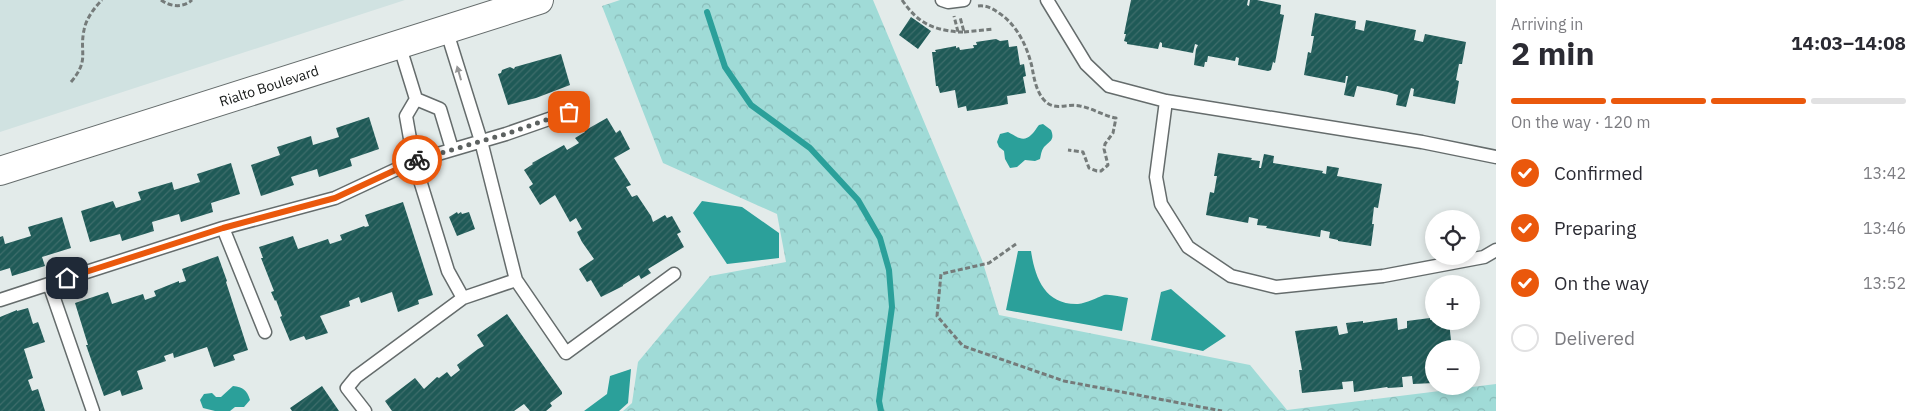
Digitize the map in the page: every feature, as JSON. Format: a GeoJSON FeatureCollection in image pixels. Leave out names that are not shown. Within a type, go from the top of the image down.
{"type":"FeatureCollection","features":[{"type":"Feature","properties":{"kind":"street","name":"Rialto Boulevard"},"geometry":{"type":"LineString","coordinates":[[0,171],[539,0]]}},
{"type":"Feature","properties":{"kind":"lane"},"geometry":{"type":"LineString","coordinates":[[942,0],[948,2],[964,0]]}},
{"type":"Feature","properties":{"kind":"lane"},"geometry":{"type":"LineString","coordinates":[[1047,0],[1086,64],[1109,86],[1166,101],[1422,142],[1496,157]]}},
{"type":"Feature","properties":{"kind":"lane"},"geometry":{"type":"LineString","coordinates":[[446,29],[481,141],[516,280],[566,353],[674,274]]}},
{"type":"Feature","properties":{"kind":"lane"},"geometry":{"type":"LineString","coordinates":[[399,44],[416,99],[406,116],[414,161],[448,271],[463,298]]}},
{"type":"Feature","properties":{"kind":"lane"},"geometry":{"type":"LineString","coordinates":[[416,99],[440,109],[452,149]]}},
{"type":"Feature","properties":{"kind":"lane"},"geometry":{"type":"LineString","coordinates":[[1166,101],[1156,178],[1161,204],[1188,247],[1231,276],[1276,287],[1382,276],[1484,257],[1496,250]]}},
{"type":"Feature","properties":{"kind":"lane"},"geometry":{"type":"LineString","coordinates":[[0,300],[223,228],[335,198],[414,161],[569,112]]}},
{"type":"Feature","properties":{"kind":"lane"},"geometry":{"type":"LineString","coordinates":[[223,228],[265,332]]}},
{"type":"Feature","properties":{"kind":"lane"},"geometry":{"type":"LineString","coordinates":[[365,411],[347,388],[356,377],[463,298],[516,280]]}},
{"type":"Feature","properties":{"kind":"lane"},"geometry":{"type":"LineString","coordinates":[[50,284],[93,411]]}},
{"type":"Feature","properties":{"kind":"path"},"geometry":{"type":"LineString","coordinates":[[71,82],[77,75],[84,60],[84,28],[88,19],[102,0]]}},
{"type":"Feature","properties":{"kind":"path"},"geometry":{"type":"LineString","coordinates":[[161,0],[170,5],[178,6],[186,5],[192,0]]}},
{"type":"Feature","properties":{"kind":"path"},"geometry":{"type":"LineString","coordinates":[[902,0],[909,10],[922,22],[937,30],[964,32],[993,29]]}},
{"type":"Feature","properties":{"kind":"path"},"geometry":{"type":"LineString","coordinates":[[977,7],[984,5],[994,9],[1010,20],[1020,36],[1030,59],[1037,89],[1043,99],[1057,108],[1081,106],[1105,116],[1116,118],[1113,133],[1105,144],[1104,149],[1108,165],[1106,168],[1097,171],[1090,168],[1083,152],[1068,150]]}},
{"type":"Feature","properties":{"kind":"path"},"geometry":{"type":"LineString","coordinates":[[958,32],[953,14],[959,13],[964,32]]}},
{"type":"Feature","properties":{"kind":"path"},"geometry":{"type":"LineString","coordinates":[[1016,244],[989,263],[940,274],[937,316],[963,346],[1064,381],[1222,411]]}},
{"type":"Feature","properties":{"kind":"shaded area"},"geometry":{"type":"Polygon","coordinates":[[[0,0],[405,0],[0,132],[0,0]]]}},
{"type":"Feature","properties":{"kind":"shaded area"},"geometry":{"type":"Polygon","coordinates":[[[1043,124],[1051,130],[1052,136],[1051,140],[1043,148],[1040,159],[1035,161],[1025,160],[1017,167],[1010,168],[1005,159],[1004,151],[997,142],[1000,134],[1008,132],[1022,139],[1028,137],[1039,125],[1043,124]]]}},
{"type":"Feature","properties":{"kind":"shaded area"},"geometry":{"type":"Polygon","coordinates":[[[702,201],[742,207],[779,233],[779,258],[727,264],[693,213],[702,201]]]}},
{"type":"Feature","properties":{"kind":"shaded area"},"geometry":{"type":"Polygon","coordinates":[[[1018,251],[1031,251],[1039,280],[1050,295],[1057,300],[1078,304],[1104,295],[1128,298],[1122,331],[1006,310],[1018,251]]]}},
{"type":"Feature","properties":{"kind":"shaded area"},"geometry":{"type":"Polygon","coordinates":[[[1171,289],[1226,336],[1203,351],[1151,340],[1161,292],[1171,289]]]}},
{"type":"Feature","properties":{"kind":"shaded area"},"geometry":{"type":"Polygon","coordinates":[[[631,369],[628,403],[619,411],[584,411],[607,394],[610,376],[631,369]]]}},
{"type":"Feature","properties":{"kind":"shaded area"},"geometry":{"type":"Polygon","coordinates":[[[233,386],[246,391],[250,400],[244,407],[235,407],[230,411],[215,411],[203,408],[200,400],[204,394],[212,393],[216,397],[221,397],[233,386]]]}},
{"type":"Feature","properties":{"kind":"green space"},"geometry":{"type":"Polygon","coordinates":[[[620,0],[873,0],[982,260],[999,315],[1250,365],[1287,410],[1425,393],[1425,395],[1480,395],[1480,386],[1496,384],[1496,411],[623,411],[632,403],[638,362],[710,276],[786,262],[777,214],[663,163],[602,6],[620,0]]]}},
{"type":"Feature","properties":{"kind":"building"},"geometry":{"type":"Polygon","coordinates":[[[1131,0],[1248,0],[1247,5],[1249,6],[1250,0],[1257,0],[1281,5],[1280,14],[1284,15],[1275,63],[1273,62],[1271,70],[1268,71],[1238,65],[1239,58],[1236,57],[1235,61],[1208,56],[1204,67],[1194,65],[1198,45],[1195,44],[1193,53],[1162,47],[1160,42],[1158,49],[1127,44],[1124,41],[1126,34],[1124,34],[1131,0]]]}},
{"type":"Feature","properties":{"kind":"building"},"geometry":{"type":"Polygon","coordinates":[[[1315,13],[1356,21],[1355,29],[1364,31],[1366,20],[1416,30],[1414,40],[1423,42],[1425,34],[1466,42],[1462,64],[1459,64],[1456,80],[1459,81],[1455,104],[1413,96],[1414,89],[1411,88],[1406,107],[1396,105],[1398,95],[1357,86],[1354,97],[1344,95],[1348,76],[1346,76],[1345,83],[1304,75],[1308,52],[1311,53],[1314,36],[1311,36],[1315,13]]]}},
{"type":"Feature","properties":{"kind":"building"},"geometry":{"type":"Polygon","coordinates":[[[911,17],[931,31],[918,49],[899,35],[911,17]]]}},
{"type":"Feature","properties":{"kind":"building"},"geometry":{"type":"Polygon","coordinates":[[[996,39],[1000,41],[1008,40],[1009,47],[1017,46],[1020,65],[1024,64],[1026,76],[1023,77],[1026,93],[1007,96],[1008,104],[967,111],[966,106],[958,108],[955,90],[940,93],[938,86],[936,86],[932,52],[956,46],[960,50],[974,48],[973,45],[977,45],[976,42],[996,39]]]}},
{"type":"Feature","properties":{"kind":"building"},"geometry":{"type":"Polygon","coordinates":[[[561,54],[570,85],[536,98],[508,105],[498,74],[502,70],[510,67],[514,69],[515,67],[561,54]]]}},
{"type":"Feature","properties":{"kind":"building"},"geometry":{"type":"Polygon","coordinates":[[[369,117],[379,149],[350,159],[352,166],[319,177],[317,169],[291,177],[294,185],[261,196],[251,165],[280,155],[277,147],[311,136],[313,145],[339,137],[336,128],[369,117]]]}},
{"type":"Feature","properties":{"kind":"building"},"geometry":{"type":"Polygon","coordinates":[[[607,118],[616,133],[620,130],[630,149],[614,158],[631,185],[626,187],[632,197],[637,195],[653,222],[665,215],[667,218],[672,216],[681,232],[677,234],[684,247],[648,269],[651,273],[641,279],[639,275],[623,286],[601,297],[591,280],[587,282],[579,269],[594,259],[577,232],[582,229],[576,218],[570,222],[555,195],[540,205],[529,187],[533,184],[524,170],[532,163],[564,145],[567,150],[579,143],[575,138],[607,118]]]}},
{"type":"Feature","properties":{"kind":"building"},"geometry":{"type":"Polygon","coordinates":[[[1218,153],[1252,158],[1251,160],[1260,161],[1259,168],[1261,168],[1264,154],[1274,156],[1273,163],[1323,171],[1322,173],[1326,174],[1327,166],[1339,168],[1337,176],[1382,184],[1378,208],[1374,207],[1371,246],[1338,241],[1329,238],[1330,232],[1321,230],[1320,237],[1266,228],[1267,226],[1257,225],[1258,219],[1249,217],[1248,223],[1206,215],[1210,192],[1214,193],[1217,176],[1214,176],[1218,153]]]}},
{"type":"Feature","properties":{"kind":"building"},"geometry":{"type":"Polygon","coordinates":[[[231,163],[240,194],[211,203],[213,212],[181,222],[179,214],[152,222],[154,231],[122,241],[120,234],[90,242],[81,211],[113,201],[116,208],[141,200],[138,192],[172,182],[174,190],[200,182],[197,174],[231,163]]]}},
{"type":"Feature","properties":{"kind":"building"},"geometry":{"type":"Polygon","coordinates":[[[403,202],[433,295],[418,300],[419,304],[398,312],[392,292],[361,303],[359,297],[349,301],[350,306],[320,316],[328,333],[306,340],[304,336],[290,341],[280,317],[282,316],[276,300],[271,292],[274,291],[261,258],[263,258],[259,247],[293,236],[298,249],[328,239],[330,244],[342,240],[340,235],[369,226],[365,215],[403,202]]]}},
{"type":"Feature","properties":{"kind":"building"},"geometry":{"type":"Polygon","coordinates":[[[457,212],[462,214],[469,212],[475,229],[457,236],[449,217],[457,212]]]}},
{"type":"Feature","properties":{"kind":"building"},"geometry":{"type":"Polygon","coordinates":[[[62,217],[71,248],[42,257],[45,266],[12,276],[10,268],[0,271],[0,237],[3,236],[5,244],[31,236],[28,227],[62,217]]]}},
{"type":"Feature","properties":{"kind":"building"},"geometry":{"type":"Polygon","coordinates":[[[218,256],[248,350],[233,355],[235,360],[214,367],[207,347],[174,358],[173,353],[164,356],[166,361],[137,371],[143,389],[122,396],[120,390],[104,396],[86,345],[88,345],[75,303],[108,292],[112,304],[143,294],[145,300],[156,296],[154,291],[179,281],[179,283],[186,281],[182,269],[218,256]]]}},
{"type":"Feature","properties":{"kind":"building"},"geometry":{"type":"Polygon","coordinates":[[[28,308],[33,324],[38,322],[45,342],[24,349],[33,378],[28,380],[32,391],[38,389],[45,411],[0,411],[0,317],[28,308]]]}},
{"type":"Feature","properties":{"kind":"building"},"geometry":{"type":"Polygon","coordinates":[[[507,314],[562,392],[550,403],[552,406],[546,411],[530,411],[524,404],[514,411],[392,411],[385,401],[415,378],[424,389],[437,377],[439,378],[447,372],[451,377],[460,370],[457,365],[484,346],[477,335],[507,314]]]}},
{"type":"Feature","properties":{"kind":"building"},"geometry":{"type":"Polygon","coordinates":[[[1397,318],[1398,330],[1407,328],[1407,321],[1425,319],[1425,330],[1450,330],[1451,340],[1425,340],[1425,383],[1413,384],[1412,376],[1402,377],[1403,387],[1387,387],[1354,392],[1353,381],[1342,382],[1343,389],[1302,393],[1299,370],[1302,370],[1295,331],[1337,326],[1339,335],[1348,333],[1346,323],[1363,321],[1363,323],[1397,318]]]}},
{"type":"Feature","properties":{"kind":"building"},"geometry":{"type":"Polygon","coordinates":[[[322,386],[339,411],[292,411],[290,408],[322,386]]]}},
{"type":"Feature","properties":{"kind":"waterway"},"geometry":{"type":"LineString","coordinates":[[707,12],[725,67],[751,105],[810,148],[858,200],[880,238],[889,270],[892,307],[879,401],[881,411]]}},
{"type":"Feature","properties":{"kind":"way so far"},"geometry":{"type":"LineString","coordinates":[[417,160],[506,134],[569,112]]}},
{"type":"Feature","properties":{"kind":"route"},"geometry":{"type":"LineString","coordinates":[[67,278],[223,228],[335,198],[417,160]]}}]}
